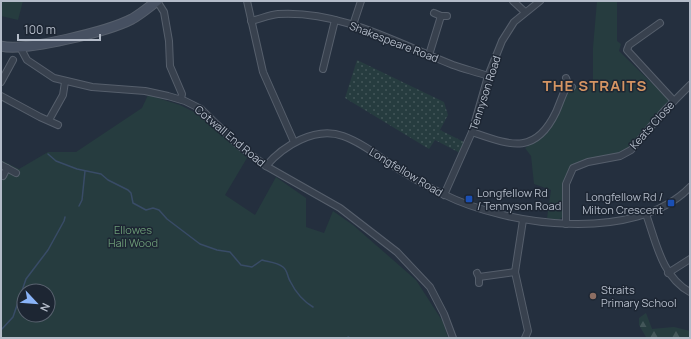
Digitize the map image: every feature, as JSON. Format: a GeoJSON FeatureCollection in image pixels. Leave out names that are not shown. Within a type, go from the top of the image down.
{"type":"FeatureCollection","features":[{"type":"Feature","properties":{"kind":"street"},"geometry":{"type":"LineString","coordinates":[[1,46],[30,46],[107,29],[132,19],[157,1],[164,12],[169,41],[170,66],[182,94],[181,99]]}},
{"type":"Feature","properties":{"kind":"street"},"geometry":{"type":"LineString","coordinates":[[247,1],[263,72],[294,142]]}},
{"type":"Feature","properties":{"kind":"street"},"geometry":{"type":"LineString","coordinates":[[354,25],[361,1]]}},
{"type":"Feature","properties":{"kind":"street"},"geometry":{"type":"LineString","coordinates":[[513,1],[525,12]]}},
{"type":"Feature","properties":{"kind":"street","name":"Tennyson Road"},"geometry":{"type":"LineString","coordinates":[[444,195],[472,132],[488,76],[502,41],[514,22],[540,1]]}},
{"type":"Feature","properties":{"kind":"street"},"geometry":{"type":"LineString","coordinates":[[428,55],[444,16],[434,13]]}},
{"type":"Feature","properties":{"kind":"street","name":"Shakespeare Road"},"geometry":{"type":"LineString","coordinates":[[251,21],[276,14],[300,15],[335,20],[354,25],[455,66],[488,76]]}},
{"type":"Feature","properties":{"kind":"street"},"geometry":{"type":"LineString","coordinates":[[323,69],[335,20]]}},
{"type":"Feature","properties":{"kind":"street"},"geometry":{"type":"LineString","coordinates":[[661,22],[629,45],[627,50],[674,101]]}},
{"type":"Feature","properties":{"kind":"street","name":"Cotwall End Road"},"geometry":{"type":"LineString","coordinates":[[20,47],[27,60],[33,66],[54,78],[65,82],[92,87],[145,91],[181,99],[201,109],[237,144],[266,166],[340,208],[397,252],[430,287],[454,338]]}},
{"type":"Feature","properties":{"kind":"street"},"geometry":{"type":"LineString","coordinates":[[1,82],[13,60]]}},
{"type":"Feature","properties":{"kind":"street"},"geometry":{"type":"LineString","coordinates":[[49,120],[63,95],[65,82]]}},
{"type":"Feature","properties":{"kind":"street"},"geometry":{"type":"LineString","coordinates":[[472,132],[513,144],[522,144],[532,141],[544,132],[556,113],[569,83]]}},
{"type":"Feature","properties":{"kind":"street","name":"Keats Close"},"geometry":{"type":"LineString","coordinates":[[566,224],[566,184],[571,170],[579,165],[626,153],[690,85]]}},
{"type":"Feature","properties":{"kind":"street"},"geometry":{"type":"LineString","coordinates":[[1,96],[40,118],[49,120],[58,125]]}},
{"type":"Feature","properties":{"kind":"street","name":"Longfellow Road"},"geometry":{"type":"LineString","coordinates":[[266,166],[274,156],[294,142],[323,134],[343,136],[369,150],[415,180],[444,195],[497,215],[523,220],[566,224],[590,224],[646,214],[662,206],[690,187]]}},
{"type":"Feature","properties":{"kind":"street"},"geometry":{"type":"LineString","coordinates":[[1,165],[16,173]]}},
{"type":"Feature","properties":{"kind":"street"},"geometry":{"type":"LineString","coordinates":[[3,176],[7,168]]}},
{"type":"Feature","properties":{"kind":"street"},"geometry":{"type":"LineString","coordinates":[[646,214],[668,273],[681,286],[690,292]]}},
{"type":"Feature","properties":{"kind":"street"},"geometry":{"type":"LineString","coordinates":[[523,220],[515,272],[527,327],[527,334],[525,338]]}},
{"type":"Feature","properties":{"kind":"street"},"geometry":{"type":"LineString","coordinates":[[668,273],[690,259]]}},
{"type":"Feature","properties":{"kind":"street"},"geometry":{"type":"LineString","coordinates":[[478,278],[515,272]]}},
{"type":"Feature","properties":{"kind":"green space"},"geometry":{"type":"Polygon","coordinates":[[[1,1],[23,1],[18,20],[1,16],[1,1]]]}},
{"type":"Feature","properties":{"kind":"green space"},"geometry":{"type":"Polygon","coordinates":[[[597,1],[617,1],[617,41],[621,44],[619,51],[670,101],[630,149],[571,168],[563,217],[558,220],[547,218],[551,190],[534,184],[531,156],[525,148],[545,135],[558,114],[567,90],[576,86],[593,85],[593,48],[597,1]]]}},
{"type":"Feature","properties":{"kind":"green space"},"geometry":{"type":"Polygon","coordinates":[[[357,60],[444,102],[448,115],[440,130],[464,142],[460,153],[435,140],[429,149],[345,98],[357,60]]]}},
{"type":"Feature","properties":{"kind":"green space","name":"Ellowes Hall Wood"},"geometry":{"type":"Polygon","coordinates":[[[148,95],[180,105],[200,115],[247,158],[225,195],[255,215],[276,177],[306,198],[306,227],[324,233],[333,211],[353,225],[416,280],[443,322],[448,338],[1,338],[1,160],[19,169],[48,152],[76,152],[142,108],[148,95]]]}},
{"type":"Feature","properties":{"kind":"green space"},"geometry":{"type":"Polygon","coordinates":[[[646,313],[652,329],[674,327],[690,331],[690,338],[646,337],[639,325],[639,318],[646,313]]]}},
{"type":"Feature","properties":{"kind":"waterway"},"geometry":{"type":"LineString","coordinates":[[48,154],[56,161],[77,169],[101,174],[108,180],[128,190],[131,193],[133,203],[146,210],[153,208],[159,210],[167,219],[200,244],[217,250],[230,252],[241,265],[252,267],[262,260],[281,265],[286,270],[289,279],[297,292],[313,307]]}},
{"type":"Feature","properties":{"kind":"waterway"},"geometry":{"type":"LineString","coordinates":[[79,206],[82,200],[85,171]]}},
{"type":"Feature","properties":{"kind":"waterway"},"geometry":{"type":"LineString","coordinates":[[1,330],[13,317],[26,279],[48,250],[65,217]]}},
{"type":"Feature","properties":{"kind":"place","name":"Longfellow Rd / Tennyson Road"},"geometry":{"type":"Point","coordinates":[469,199]}},
{"type":"Feature","properties":{"kind":"place","name":"Longfellow Rd / Milton Crescent"},"geometry":{"type":"Point","coordinates":[671,203]}},
{"type":"Feature","properties":{"kind":"place","name":"Straits Primary School"},"geometry":{"type":"Point","coordinates":[593,296]}},
{"type":"Feature","properties":{"kind":"district","name":"THE STRAITS"},"geometry":{"type":"Point","coordinates":[595,86]}}]}
